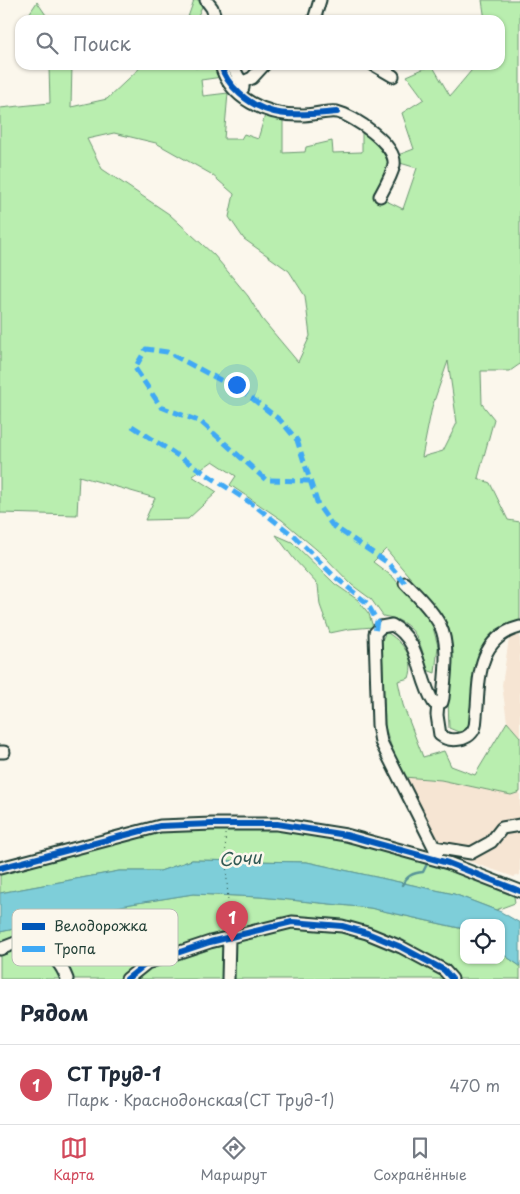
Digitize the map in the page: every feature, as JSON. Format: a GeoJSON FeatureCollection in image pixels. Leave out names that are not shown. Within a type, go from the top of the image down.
{"type":"FeatureCollection","features":[{"type":"Feature","properties":{"kind":"street"},"geometry":{"type":"LineString","coordinates":[[206,0],[214,15]]}},
{"type":"Feature","properties":{"kind":"street"},"geometry":{"type":"LineString","coordinates":[[316,15],[320,0]]}},
{"type":"Feature","properties":{"kind":"street"},"geometry":{"type":"LineString","coordinates":[[222,70],[224,75],[241,88]]}},
{"type":"Feature","properties":{"kind":"street"},"geometry":{"type":"LineString","coordinates":[[234,70],[248,102],[266,111],[298,115],[337,112],[357,122],[381,139],[390,150],[394,158],[394,164],[380,196]]}},
{"type":"Feature","properties":{"kind":"street"},"geometry":{"type":"LineString","coordinates":[[241,88],[259,70]]}},
{"type":"Feature","properties":{"kind":"street"},"geometry":{"type":"LineString","coordinates":[[383,70],[393,76]]}},
{"type":"Feature","properties":{"kind":"street"},"geometry":{"type":"LineString","coordinates":[[405,583],[428,608],[440,625],[443,634],[446,670],[443,698],[442,702],[434,703],[429,696],[417,654],[400,629],[392,625],[381,627],[375,633],[378,726],[381,742],[434,846],[438,860]]}},
{"type":"Feature","properties":{"kind":"street"},"geometry":{"type":"LineString","coordinates":[[438,703],[437,715],[440,735],[451,740],[463,739],[472,734],[475,727],[482,662],[494,640],[520,627]]}},
{"type":"Feature","properties":{"kind":"street"},"geometry":{"type":"LineString","coordinates":[[0,868],[160,826],[277,824],[346,835],[438,860],[520,891]]}},
{"type":"Feature","properties":{"kind":"street"},"geometry":{"type":"LineString","coordinates":[[434,846],[471,853],[491,842],[502,828],[520,825]]}},
{"type":"Feature","properties":{"kind":"street"},"geometry":{"type":"LineString","coordinates":[[178,953],[210,942],[292,922],[342,926],[401,947],[444,970],[452,979]]}},
{"type":"Feature","properties":{"kind":"street"},"geometry":{"type":"LineString","coordinates":[[228,979],[230,938]]}},
{"type":"Feature","properties":{"kind":"street"},"geometry":{"type":"LineString","coordinates":[[0,949],[12,944]]}},
{"type":"Feature","properties":{"kind":"street"},"geometry":{"type":"LineString","coordinates":[[61,966],[67,979]]}},
{"type":"Feature","properties":{"kind":"street"},"geometry":{"type":"LineString","coordinates":[[127,979],[143,966]]}},
{"type":"Feature","properties":{"kind":"path"},"geometry":{"type":"LineString","coordinates":[[225,828],[230,938]]}},
{"type":"Feature","properties":{"kind":"shaded area"},"geometry":{"type":"Polygon","coordinates":[[[520,624],[520,737],[507,722],[502,685],[511,625],[520,624]]]}},
{"type":"Feature","properties":{"kind":"shaded area"},"geometry":{"type":"Polygon","coordinates":[[[404,777],[441,780],[511,795],[520,792],[520,875],[514,877],[468,861],[442,856],[439,842],[407,786],[404,777]]]}},
{"type":"Feature","properties":{"kind":"green space"},"geometry":{"type":"Polygon","coordinates":[[[194,0],[205,0],[198,15],[189,15],[194,0]]]}},
{"type":"Feature","properties":{"kind":"green space"},"geometry":{"type":"Polygon","coordinates":[[[482,0],[520,0],[520,364],[510,371],[481,371],[482,404],[494,419],[478,478],[490,483],[508,520],[520,522],[520,624],[511,625],[483,646],[476,672],[470,725],[461,733],[449,728],[448,700],[452,664],[451,645],[445,619],[386,549],[373,562],[393,577],[432,624],[438,646],[435,673],[427,670],[419,642],[410,628],[394,619],[383,616],[371,599],[352,585],[323,555],[282,520],[230,485],[236,476],[213,461],[192,476],[217,492],[188,519],[145,520],[155,498],[79,476],[77,515],[0,513],[0,108],[50,103],[49,70],[72,70],[71,107],[107,99],[138,70],[220,70],[222,77],[201,80],[203,96],[228,93],[224,139],[241,139],[244,134],[258,139],[265,115],[283,116],[283,153],[305,152],[306,147],[332,141],[333,153],[362,152],[362,129],[380,141],[391,161],[376,196],[403,209],[417,168],[400,163],[398,155],[414,149],[402,113],[424,99],[407,76],[421,70],[435,70],[450,96],[472,70],[505,70],[505,15],[484,15],[482,0]],[[114,133],[87,139],[102,169],[169,214],[214,255],[248,296],[262,319],[298,362],[310,336],[305,296],[289,271],[244,239],[229,217],[234,194],[211,174],[156,143],[114,133]],[[448,361],[432,407],[422,457],[443,451],[457,423],[448,361]]]}},
{"type":"Feature","properties":{"kind":"green space"},"geometry":{"type":"Polygon","coordinates":[[[37,2],[46,15],[28,15],[37,2]]]}},
{"type":"Feature","properties":{"kind":"green space"},"geometry":{"type":"Polygon","coordinates":[[[276,535],[292,542],[335,584],[358,600],[369,614],[373,627],[330,633],[320,605],[318,585],[294,559],[276,535]]]}},
{"type":"Feature","properties":{"kind":"green space"},"geometry":{"type":"Polygon","coordinates":[[[386,632],[402,645],[409,657],[411,671],[409,678],[398,681],[403,705],[423,757],[444,751],[451,766],[475,775],[507,722],[520,737],[520,792],[511,795],[441,780],[404,777],[395,758],[385,727],[382,640],[386,632]]]}},
{"type":"Feature","properties":{"kind":"green space"},"geometry":{"type":"Polygon","coordinates":[[[276,828],[347,840],[453,868],[514,896],[515,903],[496,910],[454,894],[307,862],[192,860],[160,871],[119,871],[0,893],[0,873],[158,831],[276,828]]]}},
{"type":"Feature","properties":{"kind":"green space"},"geometry":{"type":"Polygon","coordinates":[[[193,894],[260,897],[370,908],[460,928],[460,964],[505,964],[505,956],[520,966],[520,979],[0,979],[0,932],[12,929],[12,966],[178,966],[178,909],[108,909],[193,894]]]}},
{"type":"Feature","properties":{"kind":"water"},"geometry":{"type":"Polygon","coordinates":[[[192,860],[307,862],[454,894],[501,912],[520,923],[520,966],[505,956],[505,919],[460,919],[460,928],[370,908],[260,897],[193,894],[108,909],[12,909],[12,929],[0,932],[0,893],[119,871],[160,871],[192,860]]]}},
{"type":"Feature","properties":{"kind":"waterway"},"geometry":{"type":"LineString","coordinates":[[402,885],[410,876],[423,872],[427,864]]}},
{"type":"Feature","properties":{"kind":"marked path"},"geometry":{"type":"LineString","coordinates":[[310,481],[266,480],[201,422],[161,407],[135,368],[146,349],[167,352],[245,393],[280,420],[297,440],[318,505],[332,525],[388,563],[405,583]]}},
{"type":"Feature","properties":{"kind":"marked path"},"geometry":{"type":"LineString","coordinates":[[132,426],[254,505],[294,536],[334,576],[367,603],[377,621],[375,633]]}},
{"type":"Feature","properties":{"kind":"cycle path"},"geometry":{"type":"LineString","coordinates":[[222,70],[233,87],[240,94],[262,108],[286,114],[337,112]]}},
{"type":"Feature","properties":{"kind":"cycle path"},"geometry":{"type":"LineString","coordinates":[[0,868],[160,826],[277,824],[346,835],[448,863],[520,891]]}},
{"type":"Feature","properties":{"kind":"cycle path"},"geometry":{"type":"LineString","coordinates":[[178,953],[210,942],[292,922],[342,926],[367,933],[401,947],[444,970],[452,979]]}},
{"type":"Feature","properties":{"kind":"cycle path"},"geometry":{"type":"LineString","coordinates":[[127,979],[143,966]]}},
{"type":"Feature","properties":{"kind":"place","name":"СТ Труд-1"},"geometry":{"type":"Point","coordinates":[232,942]}},
{"type":"Feature","properties":{"kind":"water label","name":"Сочи"},"geometry":{"type":"Point","coordinates":[240,859]}}]}
